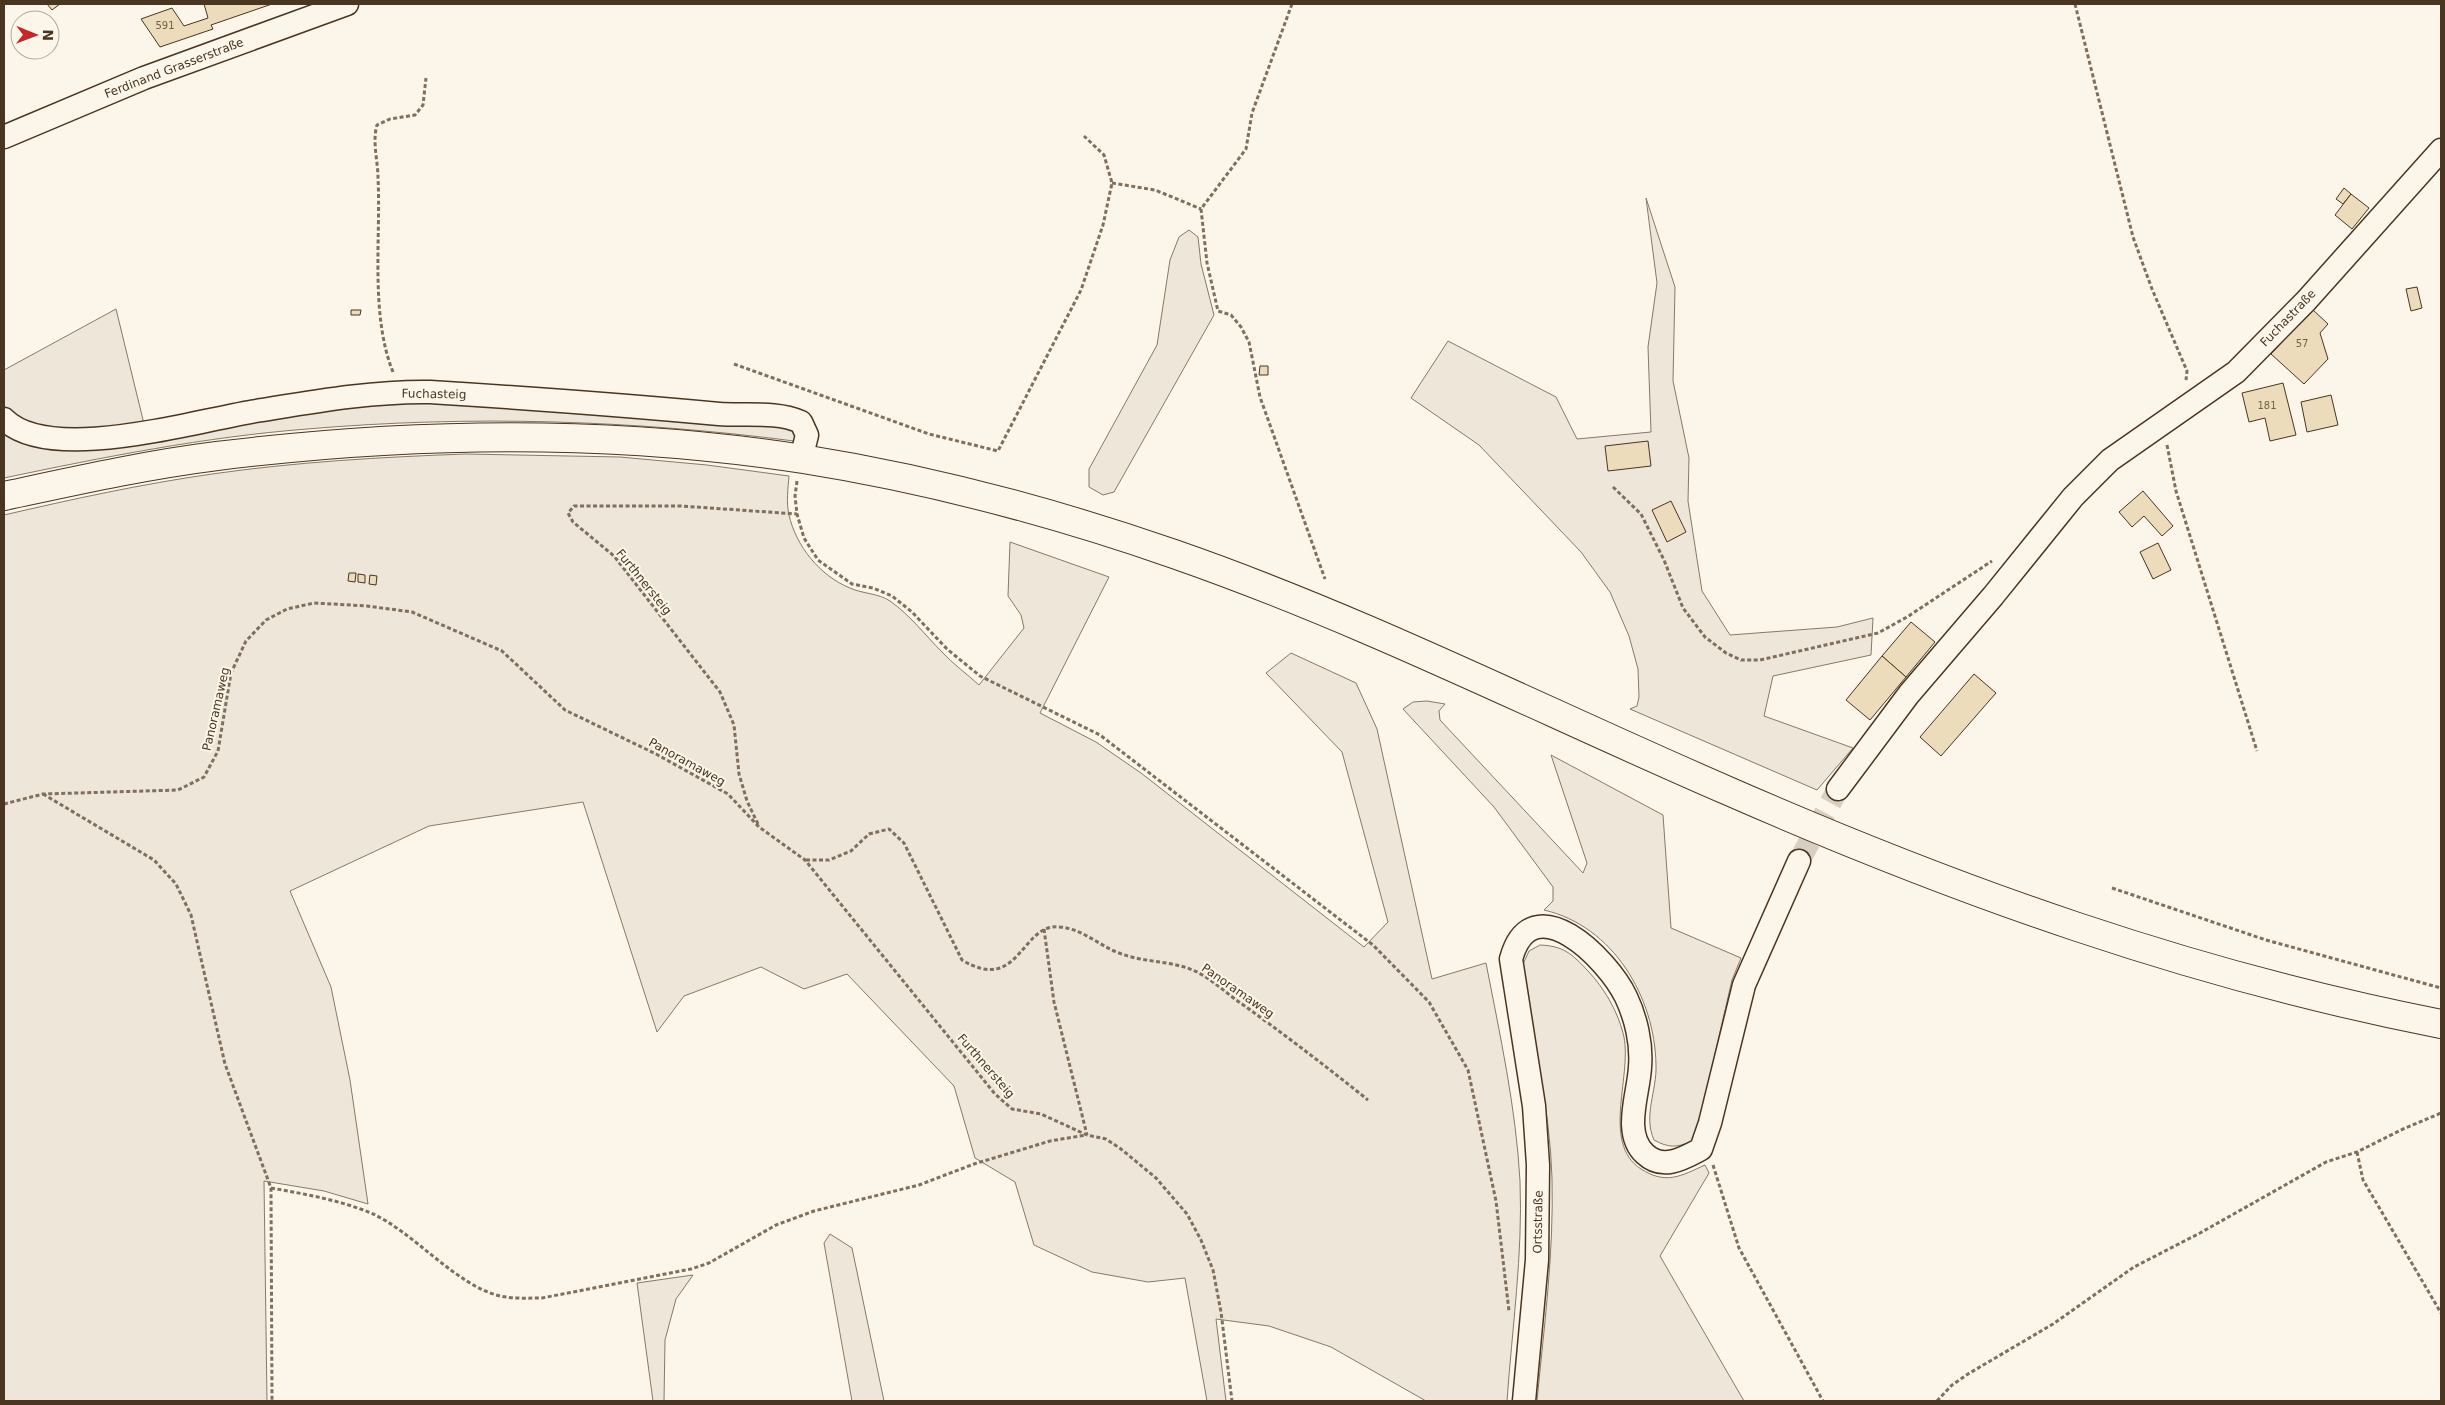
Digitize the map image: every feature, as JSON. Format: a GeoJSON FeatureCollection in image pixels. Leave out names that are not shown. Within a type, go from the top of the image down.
{"type":"FeatureCollection","features":[{"type":"Feature","properties":{"kind":"main road"},"geometry":{"type":"LineString","coordinates":[[4,496],[86,478],[210,457],[306,446],[387,440],[473,437],[620,440],[801,459],[909,479],[982,496],[1072,521],[1175,554],[1363,628],[1730,792],[1961,888],[2085,931],[2236,976],[2376,1011],[2441,1024]]}},
{"type":"Feature","properties":{"kind":"street","name":"Ferdinand Grasserstraße"},"geometry":{"type":"LineString","coordinates":[[4,137],[144,78],[347,4]]}},
{"type":"Feature","properties":{"kind":"street","name":"Fuchastraße"},"geometry":{"type":"LineString","coordinates":[[1838,789],[1909,694],[1993,596],[2073,497],[2110,460],[2236,372],[2306,301],[2441,150]]}},
{"type":"Feature","properties":{"kind":"street","name":"Fuchasteig"},"geometry":{"type":"LineString","coordinates":[[4,419],[9,424],[33,436],[75,439],[129,437],[253,412],[412,391],[581,401],[744,416],[788,416],[801,422],[807,436],[801,459]]}},
{"type":"Feature","properties":{"kind":"street"},"geometry":{"type":"LineString","coordinates":[[1701,1148],[1710,1123],[1744,985],[1799,861]]}},
{"type":"Feature","properties":{"kind":"street","name":"Ortsstraße"},"geometry":{"type":"LineString","coordinates":[[1524,1401],[1538,1260],[1540,1214],[1534,1106],[1510,959],[1515,943],[1525,934],[1539,926],[1561,929],[1583,942],[1606,965],[1626,996],[1638,1030],[1640,1066],[1634,1109],[1634,1135],[1645,1154],[1659,1162],[1676,1162],[1701,1148]]}},
{"type":"Feature","properties":{"kind":"path"},"geometry":{"type":"LineString","coordinates":[[1292,4],[1252,113],[1246,149],[1201,209],[1207,263],[1218,311],[1231,315],[1249,342],[1260,397],[1325,579]]}},
{"type":"Feature","properties":{"kind":"path"},"geometry":{"type":"LineString","coordinates":[[2075,4],[2133,237],[2152,289],[2187,371],[2186,382],[2182,388]]}},
{"type":"Feature","properties":{"kind":"path"},"geometry":{"type":"LineString","coordinates":[[412,391],[397,380],[390,364],[384,330],[380,302],[378,177],[374,134],[377,125],[390,119],[415,115],[423,106],[426,78]]}},
{"type":"Feature","properties":{"kind":"path"},"geometry":{"type":"LineString","coordinates":[[734,364],[929,434],[998,451],[1081,290],[1097,246],[1112,183],[1104,156],[1084,136]]}},
{"type":"Feature","properties":{"kind":"path"},"geometry":{"type":"LineString","coordinates":[[1112,183],[1156,190],[1201,209]]}},
{"type":"Feature","properties":{"kind":"path"},"geometry":{"type":"LineString","coordinates":[[2163,423],[2176,491],[2257,752]]}},
{"type":"Feature","properties":{"kind":"path"},"geometry":{"type":"LineString","coordinates":[[801,459],[795,496],[797,514],[804,538],[818,560],[835,574],[852,584],[872,588],[892,596],[912,612],[947,649],[980,676],[1100,735],[1374,945],[1429,1002],[1468,1070],[1496,1201],[1510,1315]]}},
{"type":"Feature","properties":{"kind":"path"},"geometry":{"type":"LineString","coordinates":[[1613,487],[1641,514],[1664,560],[1683,608],[1704,637],[1726,653],[1741,660],[1760,660],[1878,633],[1907,617],[1998,558]]}},
{"type":"Feature","properties":{"kind":"path","name":"Furthnersteig"},"geometry":{"type":"LineString","coordinates":[[759,827],[744,792],[739,774],[734,725],[720,692],[614,556],[573,522],[568,513],[574,506],[681,506],[797,514]]}},
{"type":"Feature","properties":{"kind":"path","name":"Panoramaweg"},"geometry":{"type":"LineString","coordinates":[[4,804],[42,794],[178,790],[204,776],[218,751],[231,673],[246,641],[266,620],[287,609],[323,604],[412,612],[502,652],[564,710],[656,754],[728,794],[759,827],[805,860]]}},
{"type":"Feature","properties":{"kind":"path"},"geometry":{"type":"LineString","coordinates":[[42,794],[154,860],[176,884],[192,915],[225,1064],[271,1188],[272,1401]]}},
{"type":"Feature","properties":{"kind":"path"},"geometry":{"type":"LineString","coordinates":[[805,860],[829,860],[851,851],[868,834],[889,829],[904,843],[962,960],[975,968],[994,970],[1013,961],[1044,928]]}},
{"type":"Feature","properties":{"kind":"path","name":"Furthnersteig"},"geometry":{"type":"LineString","coordinates":[[805,860],[995,1094],[1012,1109],[1041,1114],[1087,1135],[1106,1139],[1156,1178],[1187,1214],[1201,1240],[1213,1270],[1221,1312],[1232,1401]]}},
{"type":"Feature","properties":{"kind":"path"},"geometry":{"type":"LineString","coordinates":[[2112,888],[2266,940],[2441,988]]}},
{"type":"Feature","properties":{"kind":"path","name":"Panoramaweg"},"geometry":{"type":"LineString","coordinates":[[1044,928],[1059,926],[1080,931],[1117,952],[1139,959],[1168,961],[1197,972],[1304,1049],[1368,1100]]}},
{"type":"Feature","properties":{"kind":"path"},"geometry":{"type":"LineString","coordinates":[[271,1188],[326,1198],[372,1214],[395,1226],[478,1286],[499,1296],[521,1299],[542,1298],[691,1269],[709,1263],[776,1225],[814,1211],[919,1185],[974,1164],[1050,1141],[1087,1135],[1054,1002],[1044,928]]}},
{"type":"Feature","properties":{"kind":"path"},"geometry":{"type":"LineString","coordinates":[[1937,1401],[1952,1385],[2054,1324],[2134,1267],[2200,1233],[2326,1162],[2357,1152],[2404,1129],[2441,1114]]}},
{"type":"Feature","properties":{"kind":"path"},"geometry":{"type":"LineString","coordinates":[[1701,1148],[1710,1159],[1739,1248],[1823,1401]]}},
{"type":"Feature","properties":{"kind":"path"},"geometry":{"type":"LineString","coordinates":[[2357,1152],[2363,1180],[2441,1313]]}},
{"type":"Feature","properties":{"kind":"shaded area"},"geometry":{"type":"Polygon","coordinates":[[[1646,198],[1675,287],[1673,381],[1689,458],[1688,501],[1702,591],[1730,635],[1837,627],[1873,618],[1871,655],[1773,676],[1764,716],[1853,748],[1817,790],[1630,709],[1637,706],[1639,697],[1638,669],[1629,636],[1610,592],[1581,552],[1479,445],[1411,398],[1448,341],[1556,397],[1577,439],[1651,432],[1648,347],[1657,283],[1646,198]]]}},
{"type":"Feature","properties":{"kind":"shaded area"},"geometry":{"type":"Polygon","coordinates":[[[1189,230],[1198,237],[1201,264],[1214,315],[1114,492],[1103,495],[1089,487],[1089,469],[1157,345],[1170,260],[1179,237],[1189,230]]]}},
{"type":"Feature","properties":{"kind":"shaded area"},"geometry":{"type":"Polygon","coordinates":[[[116,309],[145,428],[35,429],[4,409],[4,370],[116,309]]]}},
{"type":"Feature","properties":{"kind":"shaded area"},"geometry":{"type":"Polygon","coordinates":[[[411,397],[787,420],[798,439],[794,441],[672,428],[612,424],[490,421],[429,422],[307,429],[193,442],[4,478],[4,428],[32,441],[411,397]]]}},
{"type":"Feature","properties":{"kind":"shaded area"},"geometry":{"type":"Polygon","coordinates":[[[466,454],[620,457],[707,465],[789,476],[787,500],[792,527],[803,549],[819,568],[839,583],[855,590],[881,596],[890,601],[911,619],[951,661],[979,685],[1024,628],[1021,615],[1008,596],[1010,542],[1109,577],[1040,713],[1096,742],[1141,773],[1364,947],[1388,922],[1342,752],[1266,673],[1291,653],[1356,683],[1377,729],[1432,979],[1486,963],[1511,1099],[1520,1181],[1519,1264],[1507,1401],[1426,1401],[1331,1347],[1269,1326],[1216,1319],[1226,1401],[1207,1401],[1185,1278],[1148,1282],[1092,1272],[1034,1245],[1015,1182],[975,1158],[954,1086],[847,974],[804,989],[761,967],[684,996],[657,1032],[583,802],[429,826],[290,891],[331,987],[350,1080],[368,1204],[324,1191],[264,1181],[267,1401],[4,1401],[4,515],[134,487],[244,470],[339,461],[466,454]]]}},
{"type":"Feature","properties":{"kind":"shaded area"},"geometry":{"type":"Polygon","coordinates":[[[1427,701],[1445,704],[1439,711],[1440,720],[1583,873],[1587,863],[1551,755],[1663,815],[1671,928],[1741,958],[1732,980],[1700,1119],[1692,1141],[1673,1146],[1664,1145],[1654,1140],[1651,1131],[1650,1112],[1656,1075],[1654,1039],[1648,1014],[1626,968],[1609,948],[1590,931],[1569,918],[1544,910],[1553,901],[1553,887],[1494,807],[1403,709],[1413,702],[1427,701]]]}},
{"type":"Feature","properties":{"kind":"shaded area"},"geometry":{"type":"Polygon","coordinates":[[[1540,945],[1562,949],[1577,960],[1599,985],[1617,1016],[1623,1033],[1625,1049],[1620,1125],[1622,1142],[1629,1157],[1641,1169],[1658,1177],[1666,1178],[1681,1175],[1705,1165],[1709,1173],[1660,1256],[1744,1401],[1537,1401],[1550,1262],[1552,1178],[1548,1124],[1523,964],[1529,951],[1540,945]]]}},
{"type":"Feature","properties":{"kind":"shaded area"},"geometry":{"type":"Polygon","coordinates":[[[830,1234],[852,1248],[884,1401],[852,1401],[824,1243],[830,1234]]]}},
{"type":"Feature","properties":{"kind":"shaded area"},"geometry":{"type":"Polygon","coordinates":[[[693,1275],[676,1299],[665,1340],[664,1401],[653,1401],[637,1283],[693,1275]]]}},
{"type":"Feature","properties":{"kind":"building"},"geometry":{"type":"Polygon","coordinates":[[[47,4],[60,4],[52,10],[47,4]]]}},
{"type":"Feature","properties":{"kind":"building"},"geometry":{"type":"Polygon","coordinates":[[[204,4],[272,4],[211,25],[213,29],[160,47],[141,19],[172,8],[184,26],[208,18],[204,4]]]}},
{"type":"Feature","properties":{"kind":"building"},"geometry":{"type":"Polygon","coordinates":[[[2344,188],[2351,194],[2343,204],[2336,199],[2344,188]]]}},
{"type":"Feature","properties":{"kind":"building"},"geometry":{"type":"Polygon","coordinates":[[[2351,194],[2369,208],[2352,229],[2335,215],[2351,194]]]}},
{"type":"Feature","properties":{"kind":"building"},"geometry":{"type":"Polygon","coordinates":[[[2417,287],[2422,308],[2411,311],[2406,289],[2417,287]]]}},
{"type":"Feature","properties":{"kind":"building"},"geometry":{"type":"Polygon","coordinates":[[[2312,309],[2328,324],[2320,333],[2328,359],[2304,384],[2271,354],[2312,309]]]}},
{"type":"Feature","properties":{"kind":"building"},"geometry":{"type":"Polygon","coordinates":[[[351,310],[361,310],[360,315],[351,315],[351,310]]]}},
{"type":"Feature","properties":{"kind":"building"},"geometry":{"type":"Polygon","coordinates":[[[1260,366],[1268,366],[1268,375],[1259,375],[1260,366]]]}},
{"type":"Feature","properties":{"kind":"building"},"geometry":{"type":"Polygon","coordinates":[[[2283,383],[2296,435],[2270,441],[2265,418],[2249,422],[2242,393],[2283,383]]]}},
{"type":"Feature","properties":{"kind":"building"},"geometry":{"type":"Polygon","coordinates":[[[2331,395],[2338,425],[2307,432],[2301,402],[2331,395]]]}},
{"type":"Feature","properties":{"kind":"building"},"geometry":{"type":"Polygon","coordinates":[[[1648,441],[1651,466],[1608,471],[1605,446],[1648,441]]]}},
{"type":"Feature","properties":{"kind":"building"},"geometry":{"type":"Polygon","coordinates":[[[2143,491],[2173,526],[2162,536],[2144,516],[2132,527],[2119,512],[2143,491]]]}},
{"type":"Feature","properties":{"kind":"building"},"geometry":{"type":"Polygon","coordinates":[[[1671,501],[1686,532],[1667,542],[1652,510],[1671,501]]]}},
{"type":"Feature","properties":{"kind":"building"},"geometry":{"type":"Polygon","coordinates":[[[2158,543],[2171,570],[2153,579],[2140,552],[2158,543]]]}},
{"type":"Feature","properties":{"kind":"building"},"geometry":{"type":"Polygon","coordinates":[[[349,573],[356,573],[355,582],[348,581],[349,573]]]}},
{"type":"Feature","properties":{"kind":"building"},"geometry":{"type":"Polygon","coordinates":[[[358,574],[365,575],[365,583],[358,582],[358,574]]]}},
{"type":"Feature","properties":{"kind":"building"},"geometry":{"type":"Polygon","coordinates":[[[370,575],[377,576],[376,585],[369,584],[370,575]]]}},
{"type":"Feature","properties":{"kind":"building"},"geometry":{"type":"Polygon","coordinates":[[[1911,622],[1935,642],[1906,677],[1882,656],[1911,622]]]}},
{"type":"Feature","properties":{"kind":"building"},"geometry":{"type":"Polygon","coordinates":[[[1882,656],[1906,677],[1870,720],[1846,700],[1882,656]]]}},
{"type":"Feature","properties":{"kind":"building"},"geometry":{"type":"Polygon","coordinates":[[[1974,674],[1996,693],[1941,756],[1920,737],[1974,674]]]}},
{"type":"Feature","properties":{"kind":"tunnel"},"geometry":{"type":"LineString","coordinates":[[1799,861],[1838,789]]}}]}
